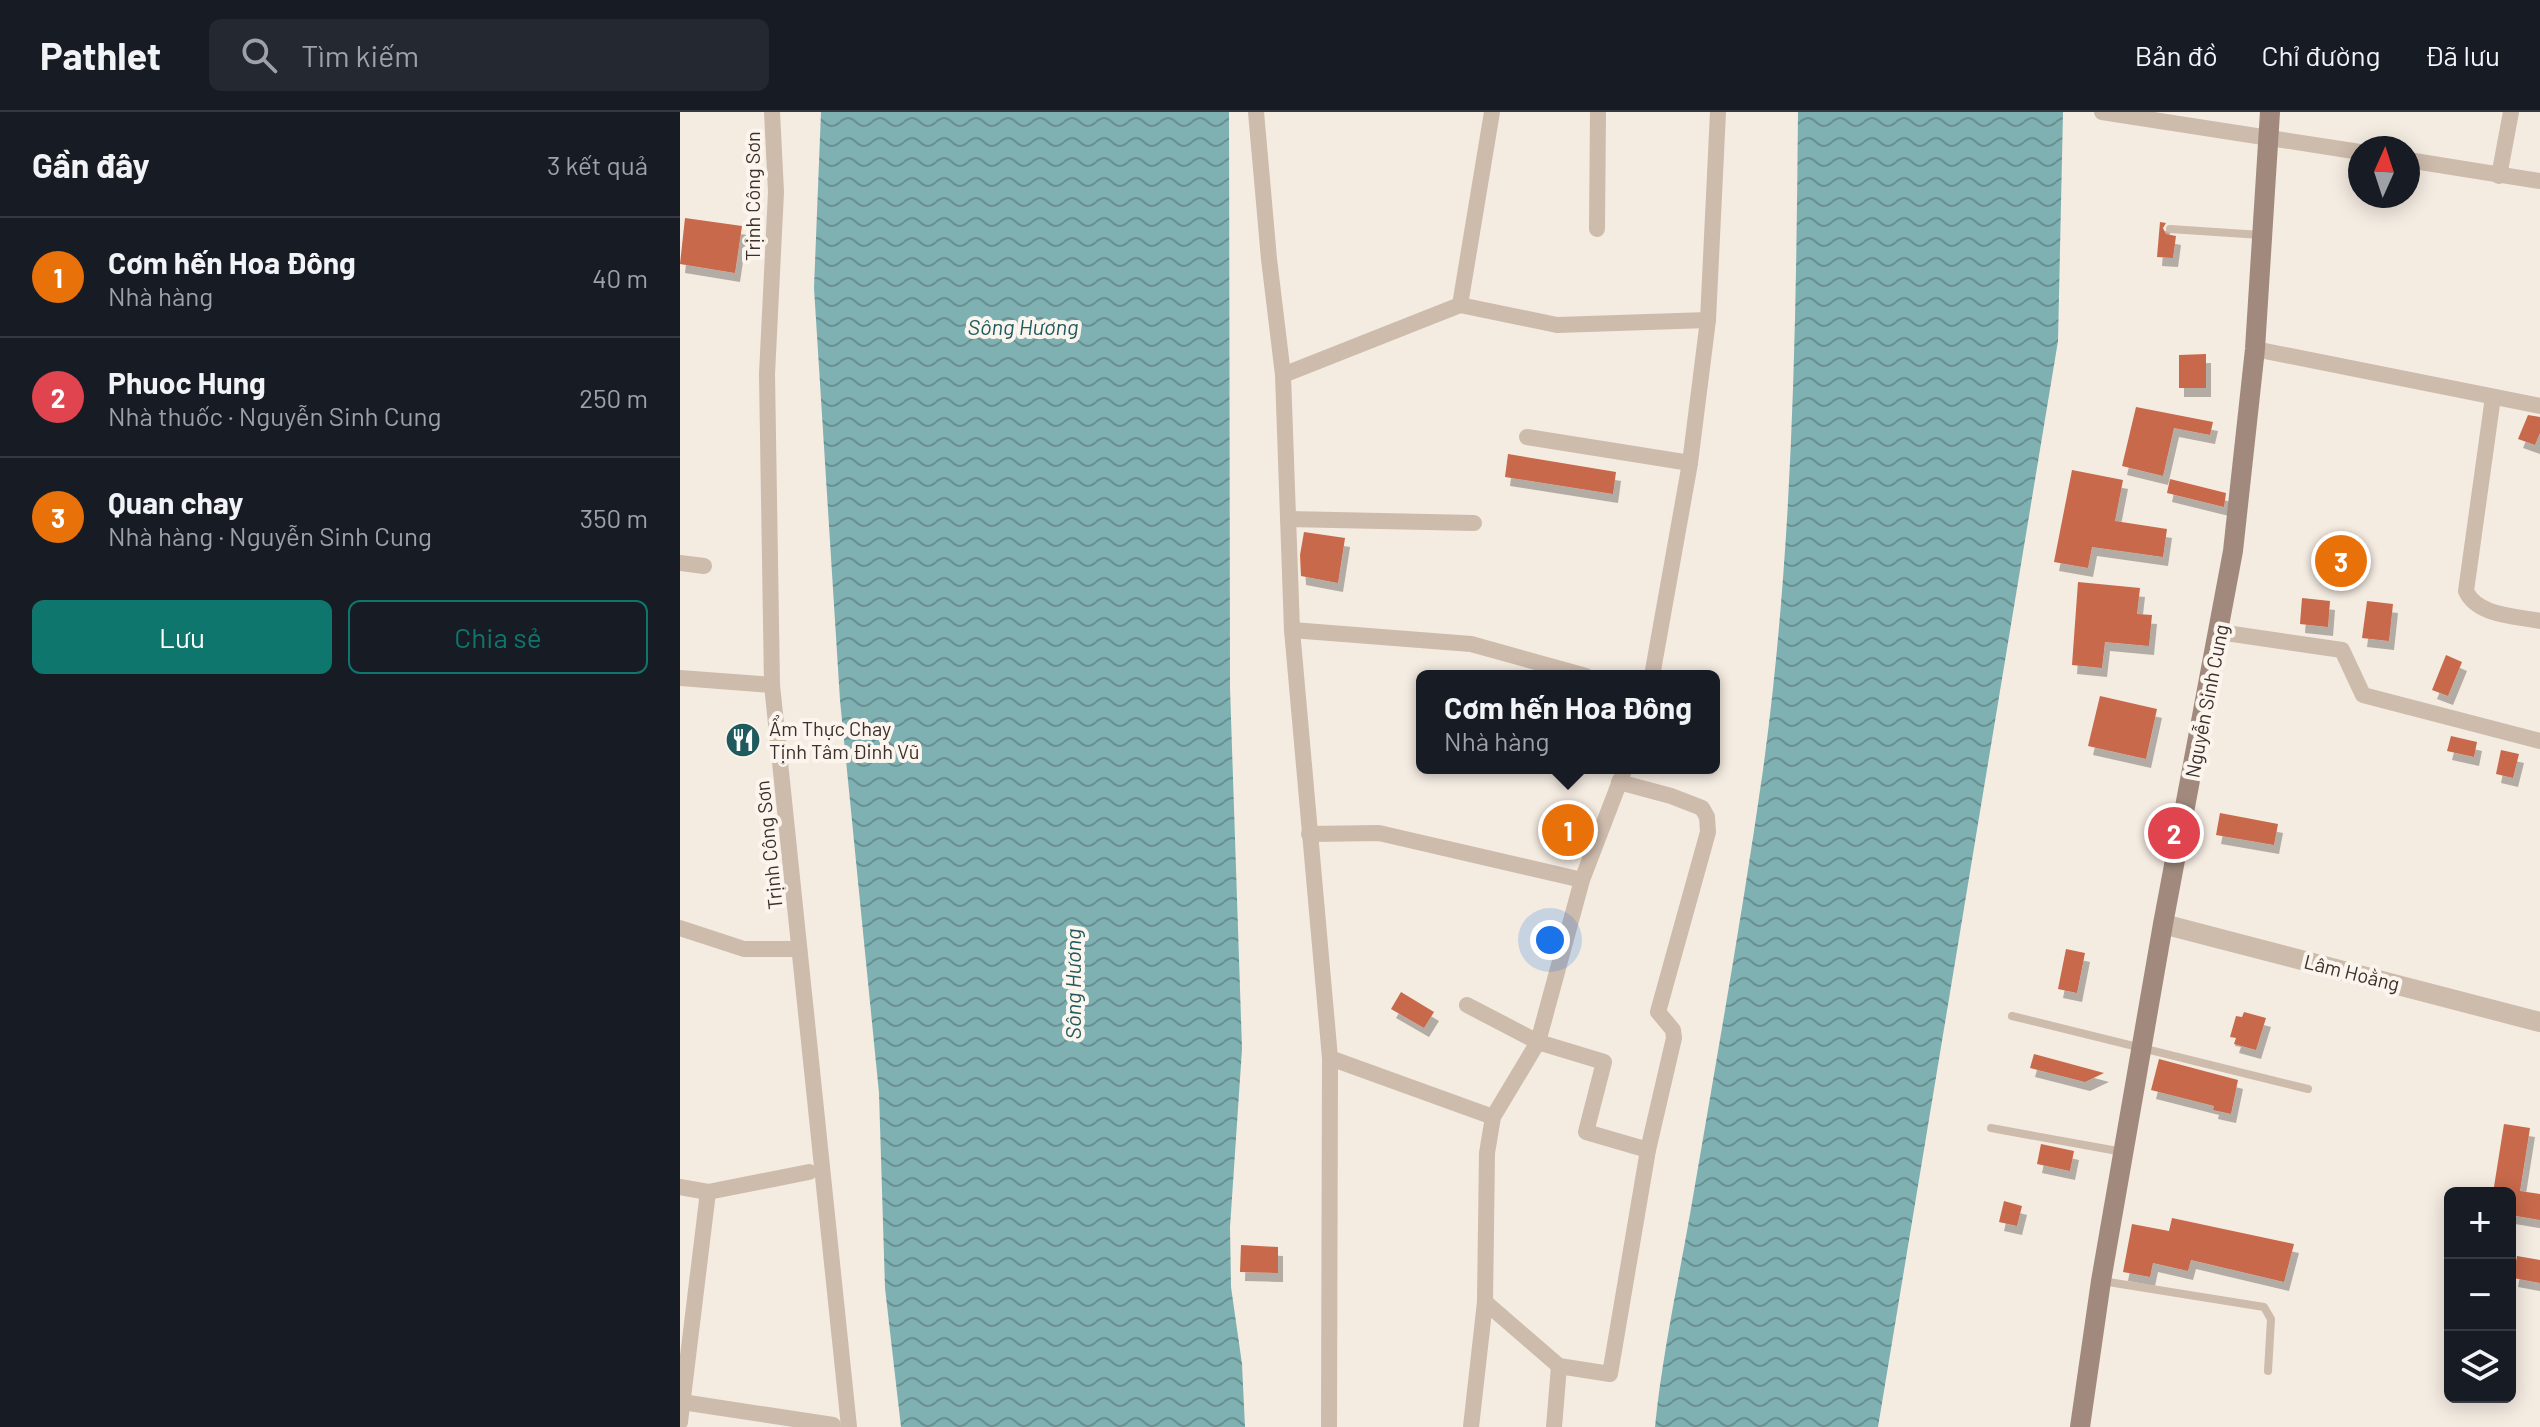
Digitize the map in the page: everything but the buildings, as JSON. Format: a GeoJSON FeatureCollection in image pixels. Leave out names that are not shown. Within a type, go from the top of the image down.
{"type":"FeatureCollection","features":[{"type":"Feature","properties":{"kind":"main road","name":"Nguyễn Sinh Cung"},"geometry":{"type":"LineString","coordinates":[[2080,1427],[2123,1152],[2233,551],[2255,349],[2270,112]]}},
{"type":"Feature","properties":{"kind":"street","name":"Trịnh Công Sơn"},"geometry":{"type":"LineString","coordinates":[[772,112],[776,192],[767,374],[772,685],[799,949],[841,1426]]}},
{"type":"Feature","properties":{"kind":"street"},"geometry":{"type":"LineString","coordinates":[[1256,112],[1283,375],[1292,630],[1330,1058],[1329,1427]]}},
{"type":"Feature","properties":{"kind":"street"},"geometry":{"type":"LineString","coordinates":[[1460,305],[1492,112]]}},
{"type":"Feature","properties":{"kind":"street"},"geometry":{"type":"LineString","coordinates":[[1597,229],[1598,112]]}},
{"type":"Feature","properties":{"kind":"street"},"geometry":{"type":"LineString","coordinates":[[1653,670],[1690,463],[1708,320],[1718,112]]}},
{"type":"Feature","properties":{"kind":"street"},"geometry":{"type":"LineString","coordinates":[[2102,112],[2348,150]]}},
{"type":"Feature","properties":{"kind":"street"},"geometry":{"type":"LineString","coordinates":[[2499,176],[2511,112]]}},
{"type":"Feature","properties":{"kind":"street"},"geometry":{"type":"LineString","coordinates":[[2420,162],[2540,181]]}},
{"type":"Feature","properties":{"kind":"street"},"geometry":{"type":"LineString","coordinates":[[1283,375],[1460,305],[1557,325],[1708,320]]}},
{"type":"Feature","properties":{"kind":"street"},"geometry":{"type":"LineString","coordinates":[[2255,349],[2540,406]]}},
{"type":"Feature","properties":{"kind":"street"},"geometry":{"type":"LineString","coordinates":[[2493,397],[2466,591],[2471,602],[2481,608],[2540,621]]}},
{"type":"Feature","properties":{"kind":"street"},"geometry":{"type":"LineString","coordinates":[[1527,437],[1690,463]]}},
{"type":"Feature","properties":{"kind":"street"},"geometry":{"type":"LineString","coordinates":[[1288,519],[1474,523]]}},
{"type":"Feature","properties":{"kind":"street"},"geometry":{"type":"LineString","coordinates":[[680,563],[704,566]]}},
{"type":"Feature","properties":{"kind":"street"},"geometry":{"type":"LineString","coordinates":[[1292,630],[1471,644],[1564,670]]}},
{"type":"Feature","properties":{"kind":"street"},"geometry":{"type":"LineString","coordinates":[[2219,632],[2342,650],[2363,695],[2540,741]]}},
{"type":"Feature","properties":{"kind":"street"},"geometry":{"type":"LineString","coordinates":[[680,678],[772,685]]}},
{"type":"Feature","properties":{"kind":"street"},"geometry":{"type":"LineString","coordinates":[[1471,1427],[1485,1302],[1487,1153],[1493,1117],[1538,1042],[1582,880],[1622,775],[1702,808],[1707,817],[1708,832],[1658,1012],[1673,1030],[1674,1038],[1648,1150],[1610,1374],[1559,1366],[1485,1302]]}},
{"type":"Feature","properties":{"kind":"street"},"geometry":{"type":"LineString","coordinates":[[1309,834],[1379,833],[1582,880]]}},
{"type":"Feature","properties":{"kind":"street","name":"Lâm Hoằng"},"geometry":{"type":"LineString","coordinates":[[2163,924],[2540,1022]]}},
{"type":"Feature","properties":{"kind":"street"},"geometry":{"type":"LineString","coordinates":[[680,928],[744,949],[799,949]]}},
{"type":"Feature","properties":{"kind":"street"},"geometry":{"type":"LineString","coordinates":[[1467,1005],[1538,1042],[1604,1062],[1586,1132],[1648,1150]]}},
{"type":"Feature","properties":{"kind":"street"},"geometry":{"type":"LineString","coordinates":[[1330,1058],[1493,1117]]}},
{"type":"Feature","properties":{"kind":"street"},"geometry":{"type":"LineString","coordinates":[[680,1187],[708,1192],[809,1172]]}},
{"type":"Feature","properties":{"kind":"street"},"geometry":{"type":"LineString","coordinates":[[680,1422],[682,1380],[708,1192]]}},
{"type":"Feature","properties":{"kind":"street"},"geometry":{"type":"LineString","coordinates":[[1554,1427],[1559,1366]]}},
{"type":"Feature","properties":{"kind":"street"},"geometry":{"type":"LineString","coordinates":[[682,1402],[841,1426]]}},
{"type":"Feature","properties":{"kind":"lane"},"geometry":{"type":"LineString","coordinates":[[2170,229],[2262,235]]}},
{"type":"Feature","properties":{"kind":"lane"},"geometry":{"type":"LineString","coordinates":[[2012,1016],[2308,1089]]}},
{"type":"Feature","properties":{"kind":"lane"},"geometry":{"type":"LineString","coordinates":[[1991,1128],[2123,1152]]}},
{"type":"Feature","properties":{"kind":"lane"},"geometry":{"type":"LineString","coordinates":[[2101,1281],[2264,1307],[2271,1319],[2268,1371]]}},
{"type":"Feature","properties":{"kind":"water","name":"Sông Hương"},"geometry":{"type":"Polygon","coordinates":[[[821,112],[1229,112],[1230,688],[1242,1049],[1230,1227],[1231,1287],[1242,1364],[1245,1427],[901,1427],[885,1288],[879,1093],[840,700],[814,288],[821,112]]]}},
{"type":"Feature","properties":{"kind":"water"},"geometry":{"type":"Polygon","coordinates":[[[1798,112],[2063,112],[2058,341],[1878,1427],[1655,1427],[1667,1338],[1747,875],[1773,688],[1791,442],[1798,112]]]}},
{"type":"Feature","properties":{"kind":"place","name":"Quan chay"},"geometry":{"type":"Point","coordinates":[2341,561]}},
{"type":"Feature","properties":{"kind":"place","name":"Ẩm Thực Chay Tịnh Tâm Đinh Vũ"},"geometry":{"type":"Point","coordinates":[743,740]}},
{"type":"Feature","properties":{"kind":"place","name":"Cơm hến Hoa Đông"},"geometry":{"type":"Point","coordinates":[1568,830]}},
{"type":"Feature","properties":{"kind":"place","name":"Phuoc Hung"},"geometry":{"type":"Point","coordinates":[2174,833]}}]}
